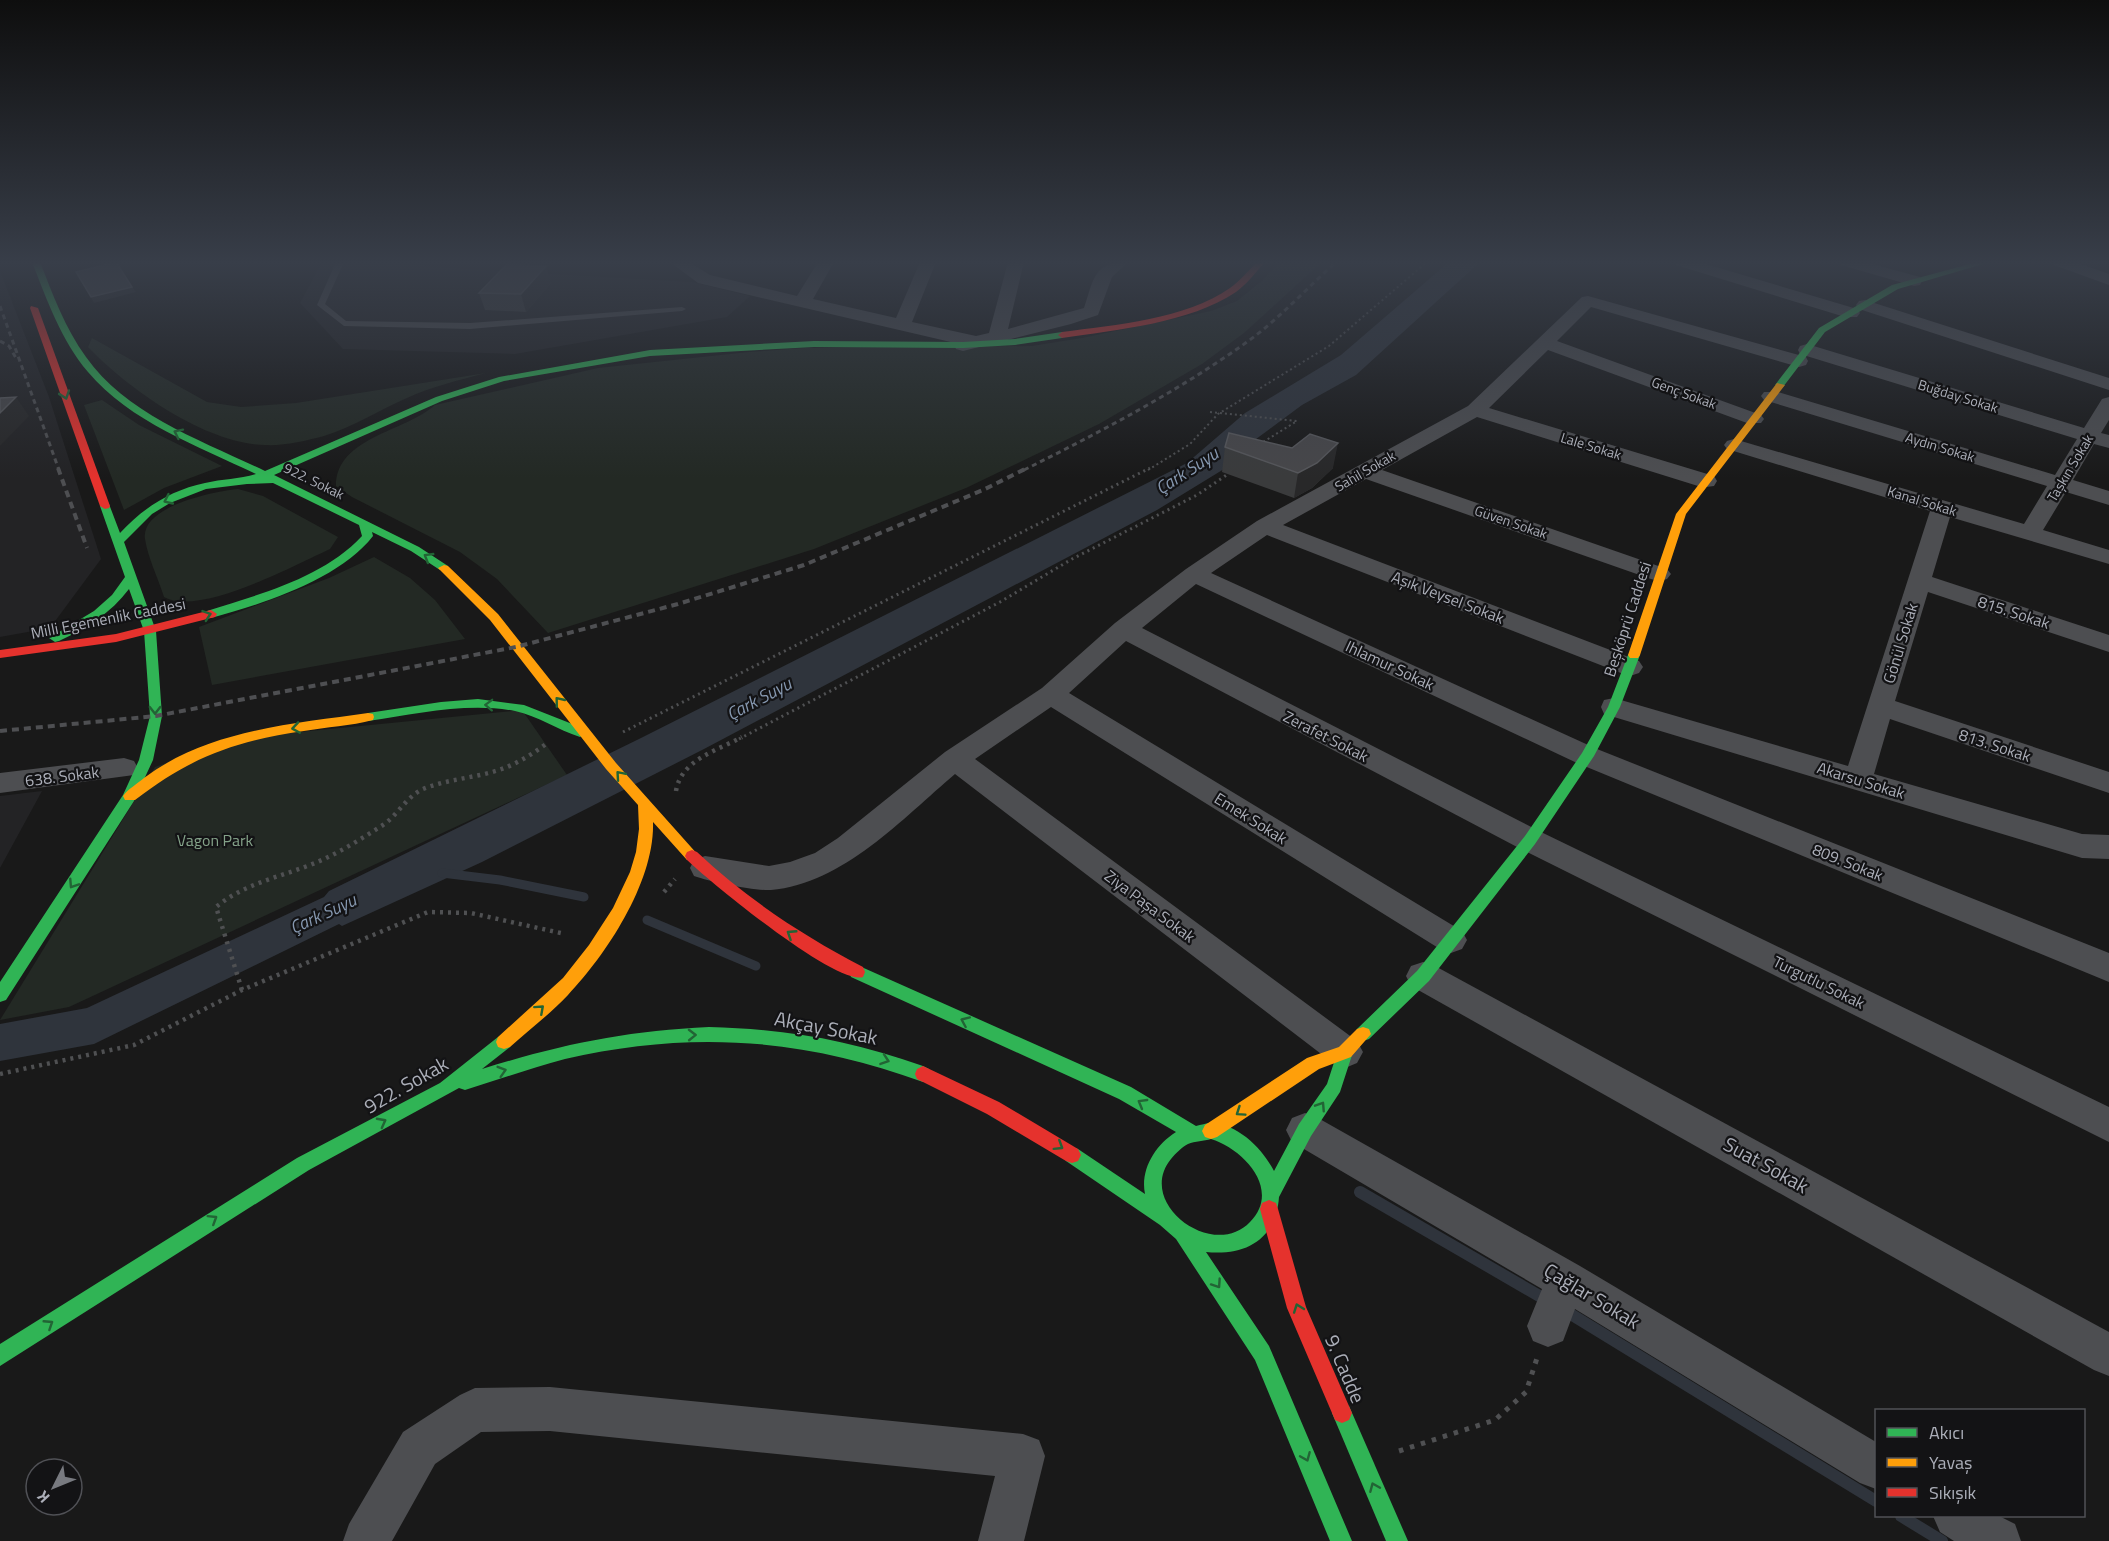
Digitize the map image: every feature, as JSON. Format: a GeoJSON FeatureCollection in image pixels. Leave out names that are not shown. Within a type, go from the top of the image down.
{"type":"FeatureCollection","features":[{"type":"Feature","properties":{"kind":"main road","name":"922. Sokak"},"geometry":{"type":"LineString","coordinates":[[3,991],[129,797],[146,760],[156,716],[150,631],[42,334]]}},
{"type":"Feature","properties":{"kind":"main road","name":"922. Sokak"},"geometry":{"type":"LineString","coordinates":[[0,1356],[303,1164],[446,1088],[502,1044],[568,984],[612,925],[635,877],[646,832],[645,804],[585,734],[497,622],[447,570],[401,542],[264,476],[138,411],[121,400],[96,376],[77,353],[67,334]]}},
{"type":"Feature","properties":{"kind":"main road"},"geometry":{"type":"LineString","coordinates":[[117,543],[134,522],[157,505],[191,490],[264,476],[439,399],[502,379],[650,354],[814,344],[1015,342],[1069,334]]}},
{"type":"Feature","properties":{"kind":"main road","name":"Beşköprü Caddesi"},"geometry":{"type":"LineString","coordinates":[[1345,1052],[1423,976],[1530,840],[1587,756],[1614,707],[1630,668],[1659,574],[1681,514],[1819,334]]}},
{"type":"Feature","properties":{"kind":"main road"},"geometry":{"type":"LineString","coordinates":[[332,463],[356,442],[413,410]]}},
{"type":"Feature","properties":{"kind":"main road"},"geometry":{"type":"LineString","coordinates":[[288,452],[347,439]]}},
{"type":"Feature","properties":{"kind":"main road"},"geometry":{"type":"LineString","coordinates":[[207,447],[233,453],[253,454]]}},
{"type":"Feature","properties":{"kind":"main road"},"geometry":{"type":"LineString","coordinates":[[237,481],[261,480],[286,486]]}},
{"type":"Feature","properties":{"kind":"main road"},"geometry":{"type":"LineString","coordinates":[[324,486],[325,497],[330,507]]}},
{"type":"Feature","properties":{"kind":"main road","name":"Milli Egemenlik Caddesi"},"geometry":{"type":"LineString","coordinates":[[2,654],[150,631],[233,606],[323,569],[347,556],[364,542],[368,533],[364,524]]}},
{"type":"Feature","properties":{"kind":"main road"},"geometry":{"type":"LineString","coordinates":[[2,654],[40,644],[82,626],[112,603],[123,591],[130,577]]}},
{"type":"Feature","properties":{"kind":"main road","name":"922. Sokak"},"geometry":{"type":"LineString","coordinates":[[141,708],[150,631]]}},
{"type":"Feature","properties":{"kind":"main road","name":"922. Sokak"},"geometry":{"type":"LineString","coordinates":[[129,797],[182,760],[223,741],[434,707],[488,705],[514,707],[534,712],[585,734]]}},
{"type":"Feature","properties":{"kind":"main road"},"geometry":{"type":"LineString","coordinates":[[645,804],[705,868],[744,901],[824,955],[856,972],[1125,1093],[1193,1132]]}},
{"type":"Feature","properties":{"kind":"main road","name":"Akçay Sokak"},"geometry":{"type":"LineString","coordinates":[[446,1088],[580,1048],[617,1042],[700,1035],[758,1035],[793,1039],[883,1059],[983,1103],[1030,1128],[1163,1216]]}},
{"type":"Feature","properties":{"kind":"main road"},"geometry":{"type":"LineString","coordinates":[[1271,1194],[1305,1130],[1334,1087],[1345,1052]]}},
{"type":"Feature","properties":{"kind":"main road"},"geometry":{"type":"LineString","coordinates":[[1211,1131],[1313,1063],[1345,1052]]}},
{"type":"Feature","properties":{"kind":"main road"},"geometry":{"type":"LineString","coordinates":[[1184,1236],[1209,1245],[1236,1243],[1251,1235],[1262,1223],[1269,1209],[1271,1194],[1266,1171],[1253,1151],[1226,1134],[1211,1131],[1193,1132],[1177,1139],[1164,1150],[1155,1165],[1153,1182],[1155,1200],[1163,1216],[1184,1236],[1262,1353],[1341,1541]]}},
{"type":"Feature","properties":{"kind":"main road","name":"9. Cadde"},"geometry":{"type":"LineString","coordinates":[[1269,1209],[1297,1308],[1397,1541]]}},
{"type":"Feature","properties":{"kind":"street"},"geometry":{"type":"LineString","coordinates":[[936,334],[970,344],[1006,334]]}},
{"type":"Feature","properties":{"kind":"street","name":"Sahil Sokak"},"geometry":{"type":"LineString","coordinates":[[705,868],[769,878],[794,874],[826,861],[849,846],[955,759],[1051,694],[1124,629],[1194,574],[1265,526],[1475,410],[1556,334]]}},
{"type":"Feature","properties":{"kind":"street","name":"Sahil Sokak"},"geometry":{"type":"LineString","coordinates":[[1728,334],[1803,356]]}},
{"type":"Feature","properties":{"kind":"street"},"geometry":{"type":"LineString","coordinates":[[1941,334],[2109,384]]}},
{"type":"Feature","properties":{"kind":"street","name":"Genç Sokak"},"geometry":{"type":"LineString","coordinates":[[1547,343],[1754,418]]}},
{"type":"Feature","properties":{"kind":"street","name":"Buğday Sokak"},"geometry":{"type":"LineString","coordinates":[[1803,356],[2099,440]]}},
{"type":"Feature","properties":{"kind":"street","name":"Aydın Sokak"},"geometry":{"type":"LineString","coordinates":[[1772,396],[2109,498]]}},
{"type":"Feature","properties":{"kind":"street","name":"Taşkın Sokak"},"geometry":{"type":"LineString","coordinates":[[2030,534],[2061,483],[2099,440],[2109,403]]}},
{"type":"Feature","properties":{"kind":"street","name":"Lale Sokak"},"geometry":{"type":"LineString","coordinates":[[1475,410],[1706,481]]}},
{"type":"Feature","properties":{"kind":"street","name":"Kanal Sokak"},"geometry":{"type":"LineString","coordinates":[[1734,445],[2109,557]]}},
{"type":"Feature","properties":{"kind":"street","name":"Güven Sokak"},"geometry":{"type":"LineString","coordinates":[[1363,471],[1659,574]]}},
{"type":"Feature","properties":{"kind":"street","name":"Gönül Sokak"},"geometry":{"type":"LineString","coordinates":[[1858,778],[1942,507]]}},
{"type":"Feature","properties":{"kind":"street","name":"Aşık Veysel Sokak"},"geometry":{"type":"LineString","coordinates":[[1265,526],[1630,668]]}},
{"type":"Feature","properties":{"kind":"street","name":"Ihlamur Sokak"},"geometry":{"type":"LineString","coordinates":[[1194,574],[1587,756]]}},
{"type":"Feature","properties":{"kind":"street","name":"815. Sokak"},"geometry":{"type":"LineString","coordinates":[[1920,581],[2109,644]]}},
{"type":"Feature","properties":{"kind":"street","name":"Zerafet Sokak"},"geometry":{"type":"LineString","coordinates":[[1124,629],[1530,840]]}},
{"type":"Feature","properties":{"kind":"street","name":"Emek Sokak"},"geometry":{"type":"LineString","coordinates":[[1051,694],[1451,940]]}},
{"type":"Feature","properties":{"kind":"street","name":"813. Sokak"},"geometry":{"type":"LineString","coordinates":[[1881,706],[2109,783]]}},
{"type":"Feature","properties":{"kind":"street","name":"Akarsu Sokak"},"geometry":{"type":"LineString","coordinates":[[1614,707],[2082,846],[2109,847]]}},
{"type":"Feature","properties":{"kind":"street","name":"809. Sokak"},"geometry":{"type":"LineString","coordinates":[[1587,756],[2109,968]]}},
{"type":"Feature","properties":{"kind":"street","name":"Ziya Paşa Sokak"},"geometry":{"type":"LineString","coordinates":[[955,759],[1345,1052]]}},
{"type":"Feature","properties":{"kind":"street","name":"638. Sokak"},"geometry":{"type":"LineString","coordinates":[[0,783],[121,771]]}},
{"type":"Feature","properties":{"kind":"street","name":"Turgutlu Sokak"},"geometry":{"type":"LineString","coordinates":[[1530,840],[2109,1125]]}},
{"type":"Feature","properties":{"kind":"street","name":"Suat Sokak"},"geometry":{"type":"LineString","coordinates":[[1423,976],[2109,1355]]}},
{"type":"Feature","properties":{"kind":"street","name":"Çağlar Sokak"},"geometry":{"type":"LineString","coordinates":[[1305,1130],[1566,1280],[1875,1466]]}},
{"type":"Feature","properties":{"kind":"street"},"geometry":{"type":"LineString","coordinates":[[1548,1326],[1566,1280]]}},
{"type":"Feature","properties":{"kind":"street"},"geometry":{"type":"LineString","coordinates":[[366,1541],[419,1448],[475,1410],[550,1409],[1023,1456],[1001,1541]]}},
{"type":"Feature","properties":{"kind":"street"},"geometry":{"type":"LineString","coordinates":[[1959,1517],[1998,1541]]}},
{"type":"Feature","properties":{"kind":"path"},"geometry":{"type":"LineString","coordinates":[[622,732],[1146,471],[1190,444],[1218,414],[1329,346],[1343,334]]}},
{"type":"Feature","properties":{"kind":"path"},"geometry":{"type":"LineString","coordinates":[[1210,412],[1297,421],[1254,447]]}},
{"type":"Feature","properties":{"kind":"path"},"geometry":{"type":"LineString","coordinates":[[676,791],[678,779],[687,766],[1197,495],[1229,474],[1235,467]]}},
{"type":"Feature","properties":{"kind":"path"},"geometry":{"type":"LineString","coordinates":[[242,990],[216,907],[229,896],[264,880],[315,863],[355,843],[387,822],[415,793],[444,781],[505,768],[528,757],[547,743]]}},
{"type":"Feature","properties":{"kind":"path"},"geometry":{"type":"LineString","coordinates":[[0,1074],[134,1045],[242,990],[428,912],[471,913],[570,936]]}},
{"type":"Feature","properties":{"kind":"path"},"geometry":{"type":"LineString","coordinates":[[1364,1463],[1496,1420],[1526,1392],[1548,1326]]}},
{"type":"Feature","properties":{"kind":"shaded area"},"geometry":{"type":"Polygon","coordinates":[[[0,334],[24,334],[49,397],[101,559],[50,628],[0,637],[0,334]]]}},
{"type":"Feature","properties":{"kind":"shaded area"},"geometry":{"type":"Polygon","coordinates":[[[329,334],[630,334],[515,354],[343,349],[329,334]]]}},
{"type":"Feature","properties":{"kind":"shaded area"},"geometry":{"type":"Polygon","coordinates":[[[42,791],[0,868],[0,796],[42,791]]]}},
{"type":"Feature","properties":{"kind":"green space"},"geometry":{"type":"Polygon","coordinates":[[[1102,334],[1243,334],[1202,364],[1099,424],[966,488],[814,549],[548,633],[497,579],[460,552],[352,497],[336,486],[339,470],[347,456],[359,446],[435,405],[598,368],[805,348],[1032,346],[1102,334]]]}},
{"type":"Feature","properties":{"kind":"green space"},"geometry":{"type":"Polygon","coordinates":[[[92,338],[207,402],[241,407],[296,403],[486,373],[417,394],[324,436],[287,444],[265,445],[242,442],[218,435],[169,411],[124,380],[88,347],[92,338]]]}},
{"type":"Feature","properties":{"kind":"green space"},"geometry":{"type":"Polygon","coordinates":[[[102,400],[139,425],[222,466],[164,488],[124,510],[84,405],[102,400]]]}},
{"type":"Feature","properties":{"kind":"green space"},"geometry":{"type":"Polygon","coordinates":[[[238,489],[263,496],[338,537],[330,549],[223,595],[180,601],[164,597],[146,546],[147,527],[166,509],[181,502],[238,489]]]}},
{"type":"Feature","properties":{"kind":"green space"},"geometry":{"type":"Polygon","coordinates":[[[374,557],[410,578],[435,600],[465,639],[212,685],[199,627],[329,578],[374,557]]]}},
{"type":"Feature","properties":{"kind":"green space","name":"Vagon Park"},"geometry":{"type":"Polygon","coordinates":[[[522,710],[567,775],[69,1007],[0,1020],[155,767],[239,738],[522,710]]]}},
{"type":"Feature","properties":{"kind":"water","name":"Çark Suyu"},"geometry":{"type":"Polygon","coordinates":[[[1365,334],[1401,334],[1356,375],[1302,405],[1248,445],[1224,469],[1157,510],[704,749],[482,862],[342,926],[339,924],[94,1044],[0,1061],[0,1024],[87,1008],[324,897],[329,891],[641,738],[1187,463],[1245,413],[1341,355],[1365,334]]]}},
{"type":"Feature","properties":{"kind":"building"},"geometry":{"type":"Polygon","coordinates":[[[16,397],[0,413],[0,398],[16,397]]]}},
{"type":"Feature","properties":{"kind":"building"},"geometry":{"type":"Polygon","coordinates":[[[1229,433],[1292,448],[1310,434],[1338,443],[1317,463],[1298,473],[1225,447],[1229,433]]]}},
{"type":"Feature","properties":{"kind":"waterway"},"geometry":{"type":"LineString","coordinates":[[442,873],[500,880],[584,897]]}},
{"type":"Feature","properties":{"kind":"waterway"},"geometry":{"type":"LineString","coordinates":[[647,920],[756,966]]}},
{"type":"Feature","properties":{"kind":"waterway"},"geometry":{"type":"LineString","coordinates":[[1360,1192],[1548,1301]]}},
{"type":"Feature","properties":{"kind":"waterway"},"geometry":{"type":"LineString","coordinates":[[1564,1310],[1875,1500]]}},
{"type":"Feature","properties":{"kind":"waterway"},"geometry":{"type":"LineString","coordinates":[[1903,1517],[1942,1541]]}},
{"type":"Feature","properties":{"kind":"railway"},"geometry":{"type":"LineString","coordinates":[[10,334],[59,470]]}},
{"type":"Feature","properties":{"kind":"railway"},"geometry":{"type":"LineString","coordinates":[[1024,470],[1138,410],[1193,378],[1257,334]]}},
{"type":"Feature","properties":{"kind":"railway"},"geometry":{"type":"LineString","coordinates":[[0,341],[9,346],[16,358]]}},
{"type":"Feature","properties":{"kind":"railway"},"geometry":{"type":"LineString","coordinates":[[58,468],[87,548]]}},
{"type":"Feature","properties":{"kind":"railway"},"geometry":{"type":"LineString","coordinates":[[0,731],[156,716],[516,647],[678,604],[804,565],[983,490],[1027,468]]}},
{"type":"Feature","properties":{"kind":"traffic: fast"},"geometry":{"type":"LineString","coordinates":[[67,334],[82,359],[106,386],[139,411],[415,549],[444,568]]}},
{"type":"Feature","properties":{"kind":"traffic: fast"},"geometry":{"type":"LineString","coordinates":[[1780,385],[1819,334]]}},
{"type":"Feature","properties":{"kind":"traffic: fast"},"geometry":{"type":"LineString","coordinates":[[251,479],[280,470],[439,399],[502,379],[650,353],[814,344],[963,345],[1015,342],[1062,335]]}},
{"type":"Feature","properties":{"kind":"traffic: fast"},"geometry":{"type":"LineString","coordinates":[[117,543],[149,512],[185,492],[225,482],[269,481]]}},
{"type":"Feature","properties":{"kind":"traffic: fast"},"geometry":{"type":"LineString","coordinates":[[0,995],[129,797],[146,760],[156,716],[150,631],[105,506]]}},
{"type":"Feature","properties":{"kind":"traffic: fast"},"geometry":{"type":"LineString","coordinates":[[211,614],[296,584],[339,562],[368,536],[364,524]]}},
{"type":"Feature","properties":{"kind":"traffic: fast"},"geometry":{"type":"LineString","coordinates":[[55,638],[78,627],[107,606],[131,577]]}},
{"type":"Feature","properties":{"kind":"traffic: fast"},"geometry":{"type":"LineString","coordinates":[[1363,1034],[1423,976],[1530,840],[1587,756],[1614,707],[1634,655]]}},
{"type":"Feature","properties":{"kind":"traffic: fast"},"geometry":{"type":"LineString","coordinates":[[368,717],[460,704],[497,705],[532,712],[580,732]]}},
{"type":"Feature","properties":{"kind":"traffic: fast"},"geometry":{"type":"LineString","coordinates":[[857,972],[1125,1093],[1193,1133]]}},
{"type":"Feature","properties":{"kind":"traffic: fast"},"geometry":{"type":"LineString","coordinates":[[465,1082],[579,1049],[622,1041],[709,1034],[753,1035],[839,1048],[882,1059],[923,1074]]}},
{"type":"Feature","properties":{"kind":"traffic: fast"},"geometry":{"type":"LineString","coordinates":[[0,1356],[303,1164],[446,1088],[504,1042]]}},
{"type":"Feature","properties":{"kind":"traffic: fast"},"geometry":{"type":"LineString","coordinates":[[1271,1194],[1305,1130],[1334,1087],[1345,1052]]}},
{"type":"Feature","properties":{"kind":"traffic: fast"},"geometry":{"type":"LineString","coordinates":[[1211,1131],[1226,1136],[1251,1152],[1268,1177],[1271,1192],[1269,1207],[1263,1222],[1247,1238],[1228,1245],[1206,1243],[1185,1234],[1168,1220],[1156,1203],[1152,1183],[1158,1162],[1173,1144],[1184,1137],[1211,1131]]}},
{"type":"Feature","properties":{"kind":"traffic: fast"},"geometry":{"type":"LineString","coordinates":[[1072,1155],[1163,1217]]}},
{"type":"Feature","properties":{"kind":"traffic: fast"},"geometry":{"type":"LineString","coordinates":[[1184,1236],[1262,1353],[1341,1541]]}},
{"type":"Feature","properties":{"kind":"traffic: fast"},"geometry":{"type":"LineString","coordinates":[[1342,1413],[1397,1541]]}},
{"type":"Feature","properties":{"kind":"traffic: slow"},"geometry":{"type":"LineString","coordinates":[[1634,655],[1681,514],[1780,385]]}},
{"type":"Feature","properties":{"kind":"traffic: slow"},"geometry":{"type":"LineString","coordinates":[[444,568],[494,617],[611,766],[692,856]]}},
{"type":"Feature","properties":{"kind":"traffic: slow"},"geometry":{"type":"LineString","coordinates":[[130,796],[158,775],[214,747],[272,732],[368,717]]}},
{"type":"Feature","properties":{"kind":"traffic: slow"},"geometry":{"type":"LineString","coordinates":[[504,1042],[562,991],[595,950],[619,912],[629,893],[643,852],[646,829],[645,804]]}},
{"type":"Feature","properties":{"kind":"traffic: slow"},"geometry":{"type":"LineString","coordinates":[[1211,1131],[1313,1063],[1345,1052],[1363,1034]]}},
{"type":"Feature","properties":{"kind":"traffic: jam"},"geometry":{"type":"LineString","coordinates":[[43,334],[105,506]]}},
{"type":"Feature","properties":{"kind":"traffic: jam"},"geometry":{"type":"LineString","coordinates":[[1062,335],[1069,334]]}},
{"type":"Feature","properties":{"kind":"traffic: jam"},"geometry":{"type":"LineString","coordinates":[[0,654],[116,638],[211,614]]}},
{"type":"Feature","properties":{"kind":"traffic: jam"},"geometry":{"type":"LineString","coordinates":[[692,856],[749,906],[813,948],[857,972]]}},
{"type":"Feature","properties":{"kind":"traffic: jam"},"geometry":{"type":"LineString","coordinates":[[923,1074],[993,1108],[1072,1155]]}},
{"type":"Feature","properties":{"kind":"traffic: jam"},"geometry":{"type":"LineString","coordinates":[[1269,1209],[1297,1308],[1342,1413]]}}]}
